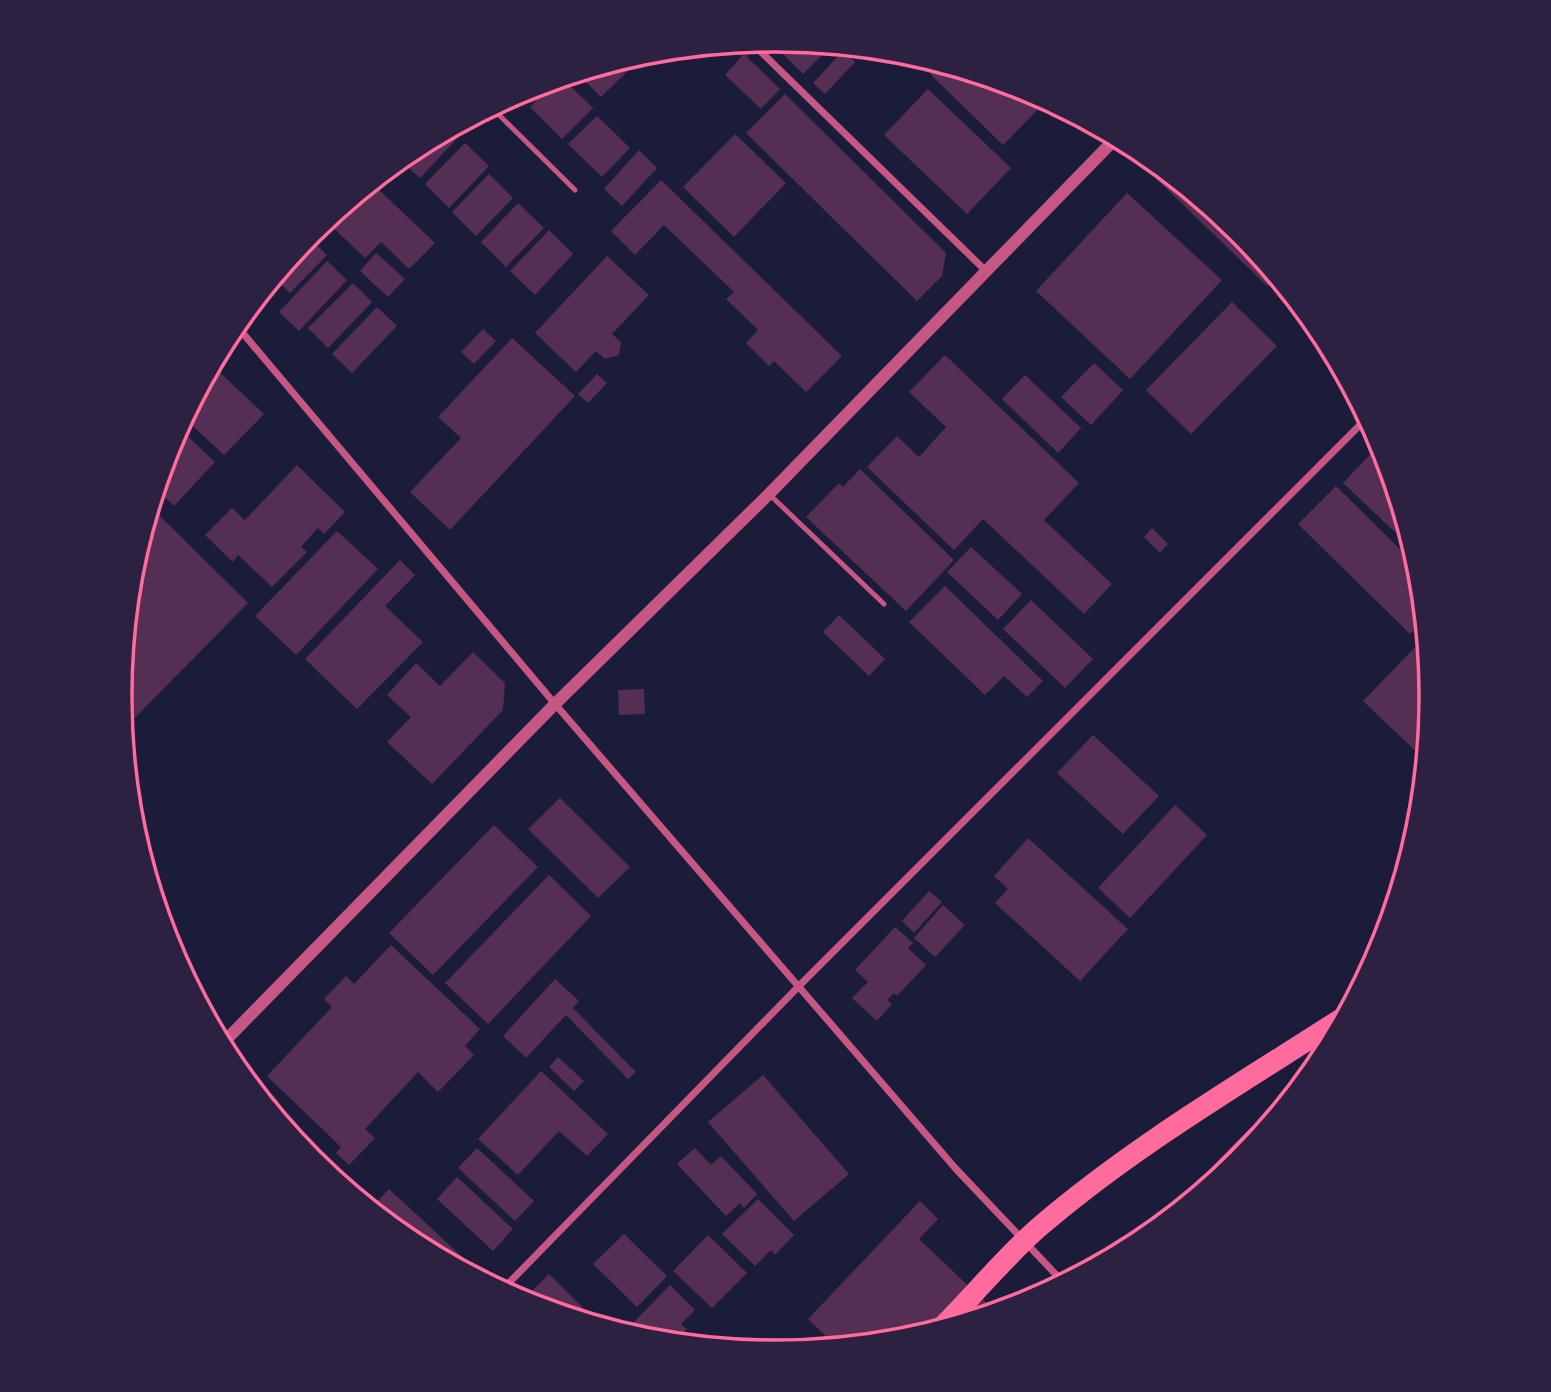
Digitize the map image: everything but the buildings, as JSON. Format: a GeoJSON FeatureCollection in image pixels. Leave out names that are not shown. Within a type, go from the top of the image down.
{"type":"FeatureCollection","features":[{"type":"Feature","properties":{"kind":"highway"},"geometry":{"type":"LineString","coordinates":[[955,1314],[1037,1230],[1101,1177],[1327,1028]]}},
{"type":"Feature","properties":{"kind":"street"},"geometry":{"type":"LineString","coordinates":[[763,53],[987,272]]}},
{"type":"Feature","properties":{"kind":"street"},"geometry":{"type":"LineString","coordinates":[[229,1037],[555,704],[769,494],[1108,146]]}},
{"type":"Feature","properties":{"kind":"street"},"geometry":{"type":"LineString","coordinates":[[243,334],[555,704],[956,1169],[1056,1275]]}},
{"type":"Feature","properties":{"kind":"street"},"geometry":{"type":"LineString","coordinates":[[510,1282],[800,985],[1359,426]]}},
{"type":"Feature","properties":{"kind":"lane"},"geometry":{"type":"LineString","coordinates":[[499,115],[575,190]]}},
{"type":"Feature","properties":{"kind":"lane"},"geometry":{"type":"LineString","coordinates":[[769,494],[884,604]]}}]}
